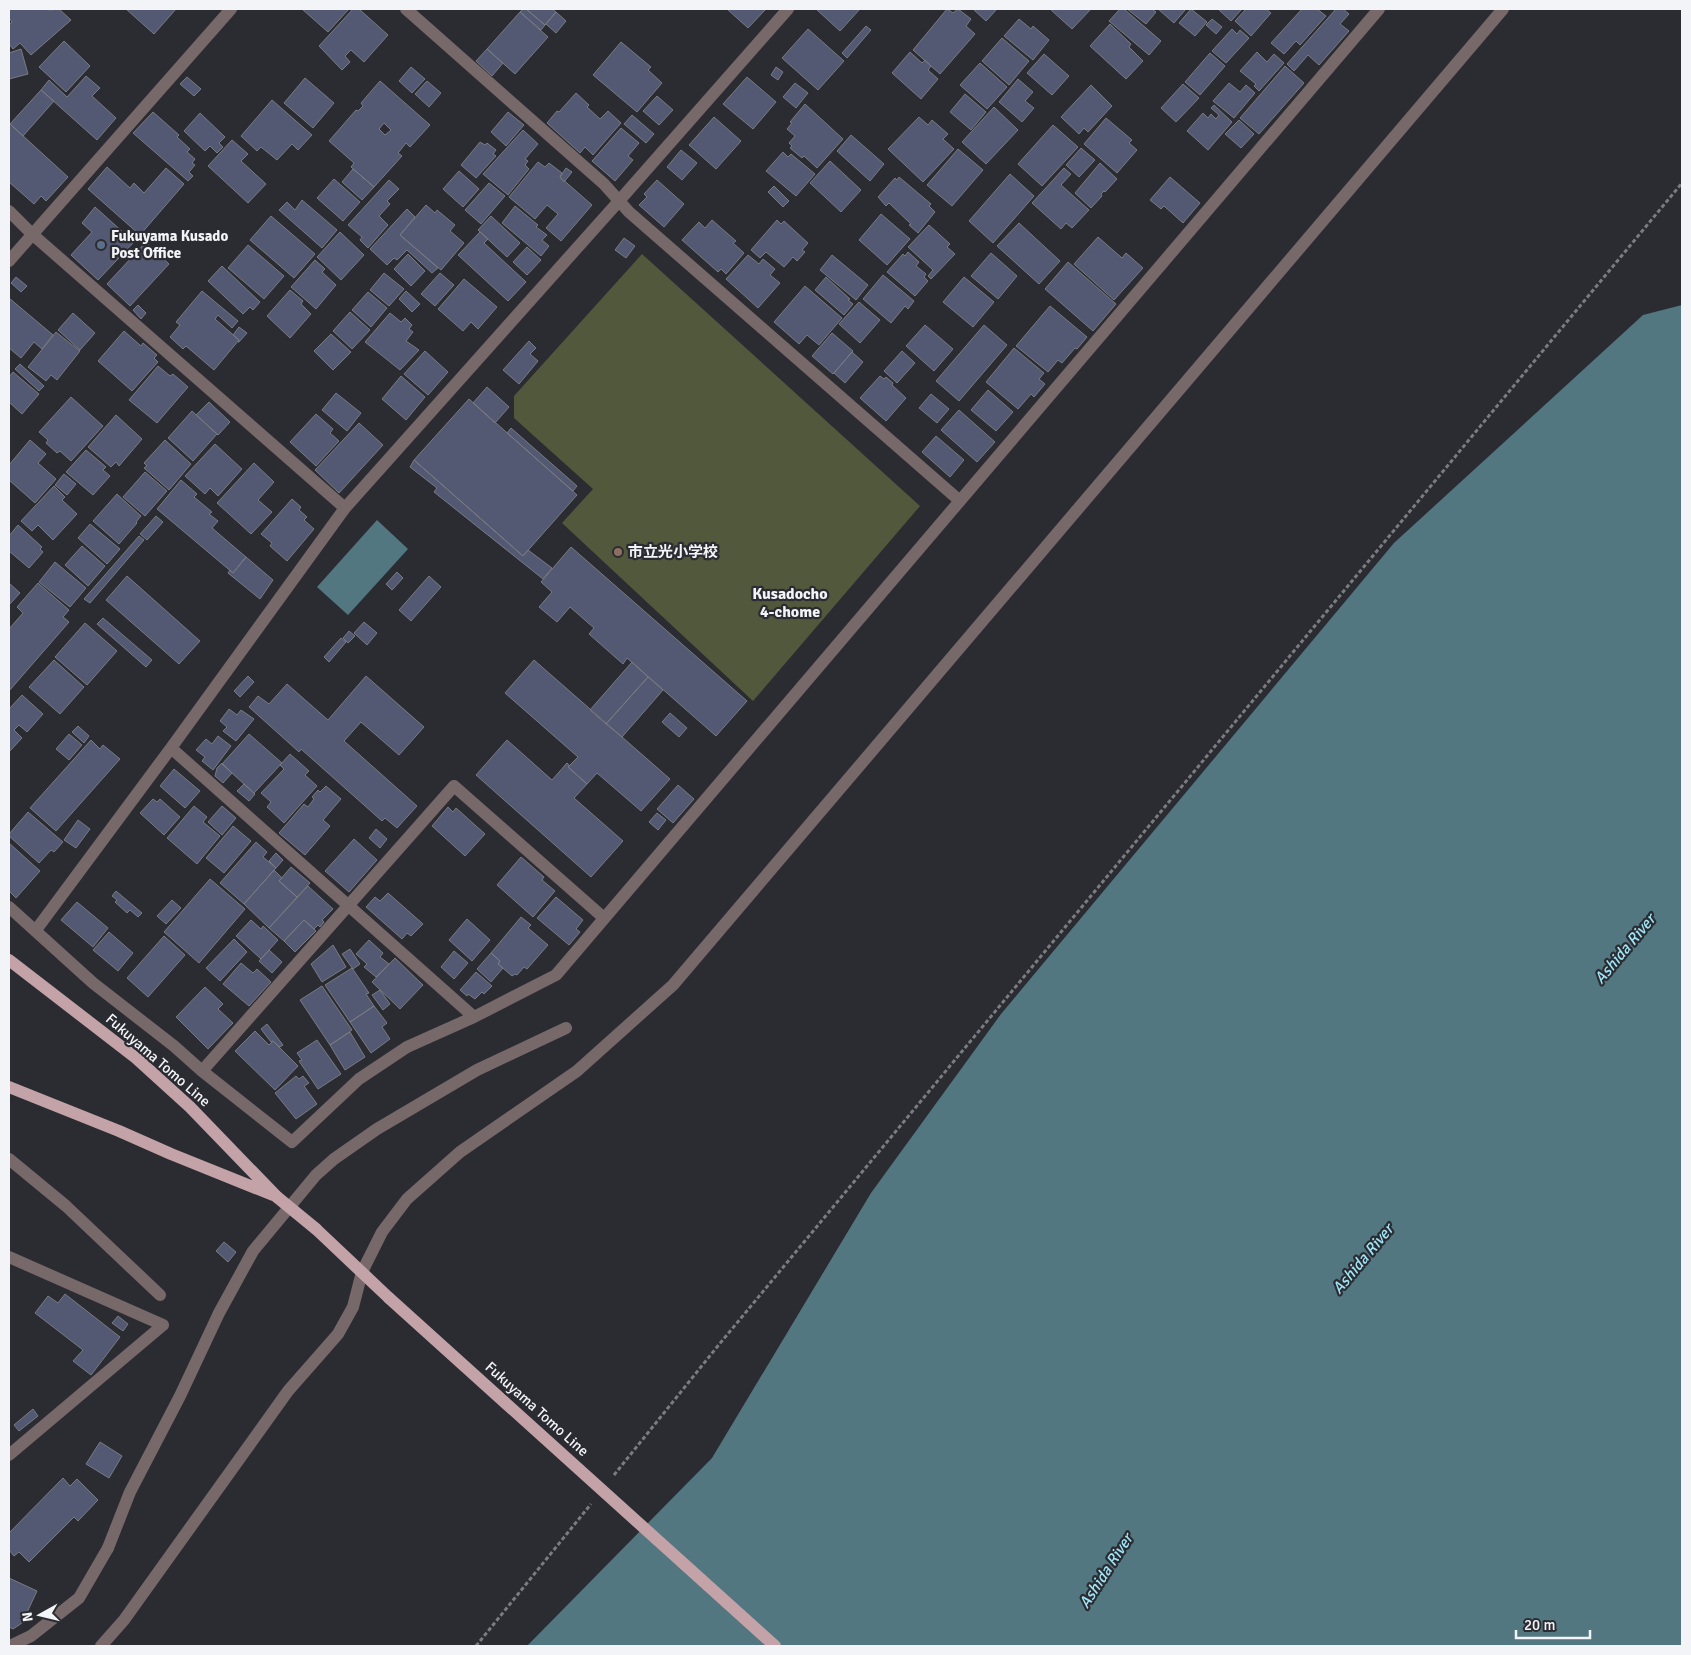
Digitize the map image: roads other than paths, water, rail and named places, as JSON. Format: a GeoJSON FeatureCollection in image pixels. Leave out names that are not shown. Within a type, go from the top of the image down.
{"type":"FeatureCollection","features":[{"type":"Feature","properties":{"kind":"main road","name":"Fukuyama Tomo Line"},"geometry":{"type":"LineString","coordinates":[[9,960],[136,1058],[190,1107],[277,1196],[316,1229],[389,1298],[775,1646]]}},
{"type":"Feature","properties":{"kind":"main road","name":"Fukuyama Tomo Line"},"geometry":{"type":"LineString","coordinates":[[9,1087],[277,1196]]}},
{"type":"Feature","properties":{"kind":"street"},"geometry":{"type":"LineString","coordinates":[[9,261],[231,9]]}},
{"type":"Feature","properties":{"kind":"street"},"geometry":{"type":"LineString","coordinates":[[406,9],[604,184],[629,212],[960,501]]}},
{"type":"Feature","properties":{"kind":"street"},"geometry":{"type":"LineString","coordinates":[[36,930],[345,508],[788,9]]}},
{"type":"Feature","properties":{"kind":"street"},"geometry":{"type":"LineString","coordinates":[[9,906],[93,984],[174,1046],[202,1072],[292,1142],[359,1079],[407,1047],[474,1017],[556,975],[1380,9]]}},
{"type":"Feature","properties":{"kind":"street"},"geometry":{"type":"LineString","coordinates":[[101,1646],[124,1620],[288,1391],[338,1334],[353,1307],[362,1272],[382,1232],[407,1199],[460,1152],[577,1071],[673,985],[1503,9]]}},
{"type":"Feature","properties":{"kind":"street"},"geometry":{"type":"LineString","coordinates":[[9,211],[32,234],[345,508]]}},
{"type":"Feature","properties":{"kind":"street"},"geometry":{"type":"LineString","coordinates":[[171,748],[474,1017]]}},
{"type":"Feature","properties":{"kind":"street"},"geometry":{"type":"LineString","coordinates":[[202,1072],[454,786],[604,918]]}},
{"type":"Feature","properties":{"kind":"street"},"geometry":{"type":"LineString","coordinates":[[10,1646],[30,1636],[79,1598],[108,1548],[130,1492],[180,1396],[219,1313],[253,1251],[316,1175],[334,1159],[377,1129],[477,1070],[566,1028]]}},
{"type":"Feature","properties":{"kind":"street"},"geometry":{"type":"LineString","coordinates":[[9,1159],[66,1206],[160,1295]]}},
{"type":"Feature","properties":{"kind":"street"},"geometry":{"type":"LineString","coordinates":[[9,1257],[163,1325],[9,1455]]}},
{"type":"Feature","properties":{"kind":"water","name":"Ashida River"},"geometry":{"type":"Polygon","coordinates":[[[1682,305],[1682,1646],[527,1646],[712,1458],[871,1193],[1001,1014],[1394,543],[1643,315],[1682,305]]]}},
{"type":"Feature","properties":{"kind":"water"},"geometry":{"type":"Polygon","coordinates":[[[377,520],[408,549],[348,615],[317,587],[377,520]]]}},
{"type":"Feature","properties":{"kind":"place","name":"Fukuyama Kusado Post Office"},"geometry":{"type":"Point","coordinates":[101,245]}},
{"type":"Feature","properties":{"kind":"place","name":"市立光小学校"},"geometry":{"type":"Point","coordinates":[618,552]}},
{"type":"Feature","properties":{"kind":"district","name":"Kusadocho 4-chome"},"geometry":{"type":"Point","coordinates":[790,603]}}]}
